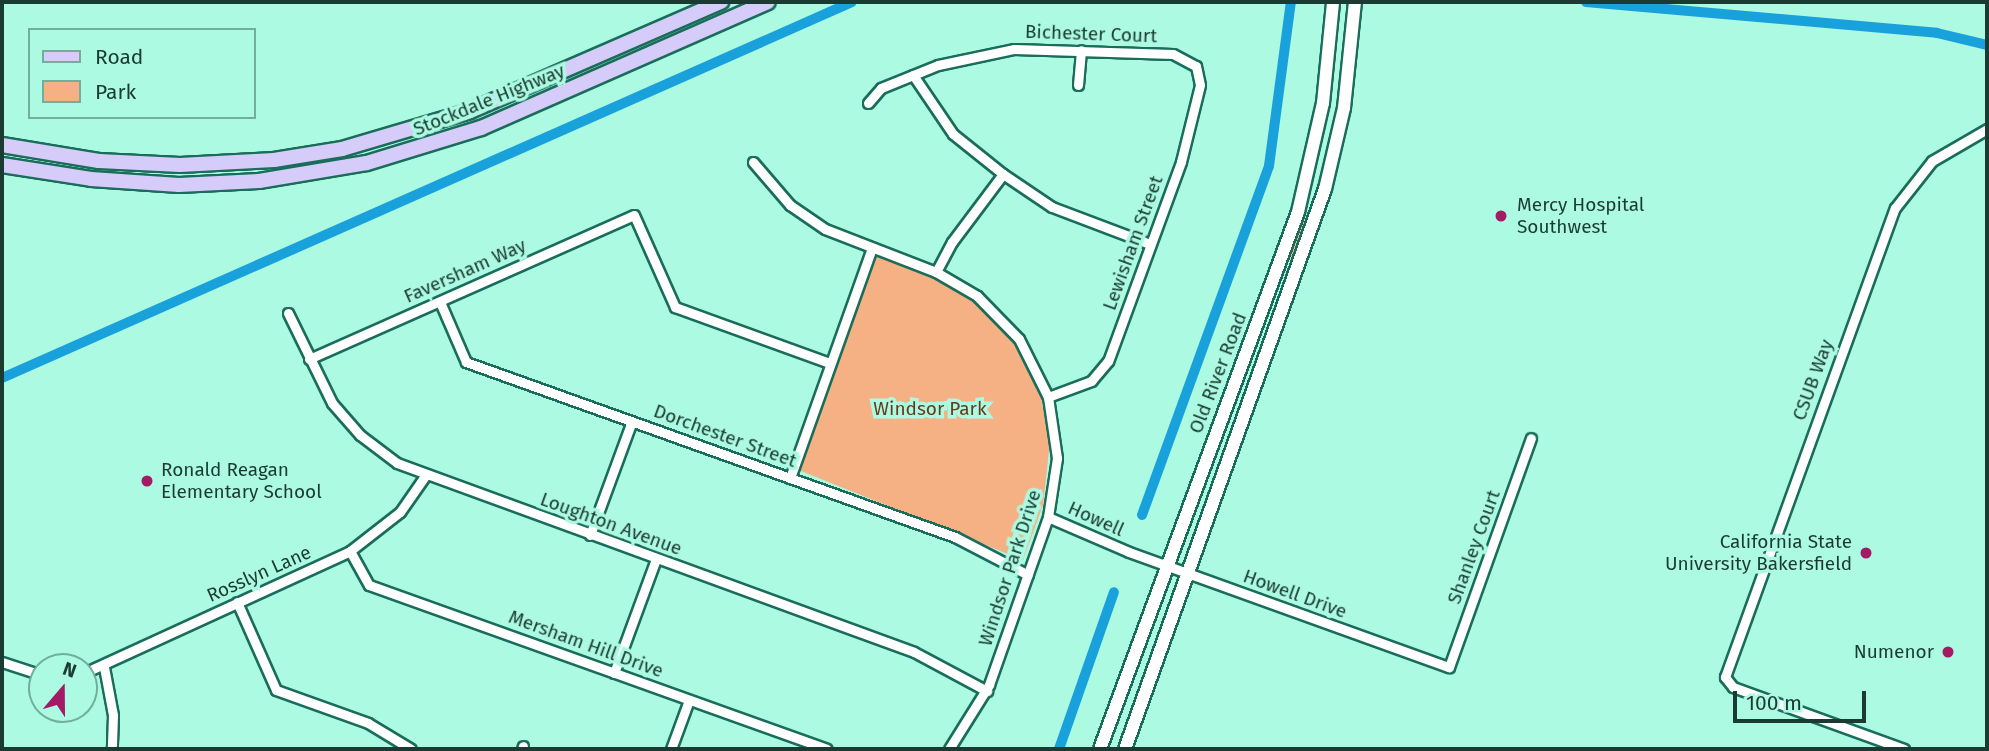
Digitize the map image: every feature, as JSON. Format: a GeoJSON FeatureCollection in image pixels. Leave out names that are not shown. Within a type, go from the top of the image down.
{"type":"FeatureCollection","features":[{"type":"Feature","properties":{"kind":"main road","name":"Stockdale Highway"},"geometry":{"type":"LineString","coordinates":[[2,145],[88,160],[180,165],[309,155],[419,129],[721,2]]}},
{"type":"Feature","properties":{"kind":"main road","name":"Stockdale Highway"},"geometry":{"type":"LineString","coordinates":[[2,165],[64,176],[178,185],[316,173],[439,144],[768,2]]}},
{"type":"Feature","properties":{"kind":"main road","name":"Old River Road"},"geometry":{"type":"LineString","coordinates":[[1100,749],[1279,263],[1317,140],[1333,2]]}},
{"type":"Feature","properties":{"kind":"main road","name":"Old River Road"},"geometry":{"type":"LineString","coordinates":[[1125,749],[1271,342],[1333,157],[1346,95],[1355,2]]}},
{"type":"Feature","properties":{"kind":"main road"},"geometry":{"type":"LineString","coordinates":[[539,102],[552,87],[620,56],[623,45]]}},
{"type":"Feature","properties":{"kind":"main road"},"geometry":{"type":"LineString","coordinates":[[64,176],[96,172],[165,175],[180,165]]}},
{"type":"Feature","properties":{"kind":"main road"},"geometry":{"type":"LineString","coordinates":[[1271,342],[1263,328],[1281,282],[1279,263]]}},
{"type":"Feature","properties":{"kind":"street","name":"Bichester Court"},"geometry":{"type":"LineString","coordinates":[[868,103],[881,88],[986,52],[1081,50],[1173,54],[1196,66]]}},
{"type":"Feature","properties":{"kind":"street"},"geometry":{"type":"LineString","coordinates":[[1078,85],[1081,50]]}},
{"type":"Feature","properties":{"kind":"street","name":"Lewisham Street"},"geometry":{"type":"LineString","coordinates":[[1048,397],[1102,374],[1190,132],[1200,85],[1196,66]]}},
{"type":"Feature","properties":{"kind":"street"},"geometry":{"type":"LineString","coordinates":[[913,75],[953,134],[1003,174],[1052,207],[1150,244]]}},
{"type":"Feature","properties":{"kind":"street","name":"CSUB Way"},"geometry":{"type":"LineString","coordinates":[[1904,749],[1727,682],[1726,673],[1895,208],[1933,160],[1987,129]]}},
{"type":"Feature","properties":{"kind":"street","name":"Windsor Park Drive"},"geometry":{"type":"LineString","coordinates":[[753,162],[775,190],[807,218],[872,248],[936,272],[977,296],[1006,322],[1030,357],[1048,397],[1057,458],[1048,517],[987,691],[949,749]]}},
{"type":"Feature","properties":{"kind":"street"},"geometry":{"type":"LineString","coordinates":[[936,272],[952,242],[1003,174]]}},
{"type":"Feature","properties":{"kind":"street","name":"Faversham Way"},"geometry":{"type":"LineString","coordinates":[[309,359],[634,215],[675,307],[830,363]]}},
{"type":"Feature","properties":{"kind":"street"},"geometry":{"type":"LineString","coordinates":[[790,478],[872,248]]}},
{"type":"Feature","properties":{"kind":"street","name":"Dorchester Street"},"geometry":{"type":"LineString","coordinates":[[440,302],[466,362],[955,537],[1028,575]]}},
{"type":"Feature","properties":{"kind":"street","name":"Loughton Avenue"},"geometry":{"type":"LineString","coordinates":[[288,313],[332,403],[360,435],[397,463],[425,476],[914,652],[987,691]]}},
{"type":"Feature","properties":{"kind":"street"},"geometry":{"type":"LineString","coordinates":[[590,536],[632,421]]}},
{"type":"Feature","properties":{"kind":"street","name":"Shanley Court"},"geometry":{"type":"LineString","coordinates":[[1449,667],[1531,438]]}},
{"type":"Feature","properties":{"kind":"street","name":"Rosslyn Lane"},"geometry":{"type":"LineString","coordinates":[[98,669],[350,551],[384,527],[425,476]]}},
{"type":"Feature","properties":{"kind":"street","name":"Howell"},"geometry":{"type":"LineString","coordinates":[[1048,517],[1129,552]]}},
{"type":"Feature","properties":{"kind":"street","name":"Mersham Hill Drive"},"geometry":{"type":"LineString","coordinates":[[350,551],[369,585],[827,749]]}},
{"type":"Feature","properties":{"kind":"street","name":"Howell Drive"},"geometry":{"type":"LineString","coordinates":[[1129,552],[1449,667]]}},
{"type":"Feature","properties":{"kind":"street"},"geometry":{"type":"LineString","coordinates":[[614,673],[656,559]]}},
{"type":"Feature","properties":{"kind":"street"},"geometry":{"type":"LineString","coordinates":[[237,602],[276,690],[368,723],[411,749]]}},
{"type":"Feature","properties":{"kind":"street"},"geometry":{"type":"LineString","coordinates":[[2,662],[28,670]]}},
{"type":"Feature","properties":{"kind":"street"},"geometry":{"type":"LineString","coordinates":[[104,667],[113,715],[113,749]]}},
{"type":"Feature","properties":{"kind":"street"},"geometry":{"type":"LineString","coordinates":[[671,749],[689,700]]}},
{"type":"Feature","properties":{"kind":"green space"},"geometry":{"type":"Polygon","coordinates":[[[1308,216],[1289,267],[1294,237],[1308,216]]]}},
{"type":"Feature","properties":{"kind":"green space","name":"Windsor Park"},"geometry":{"type":"Polygon","coordinates":[[[874,254],[941,279],[981,307],[1015,344],[1040,394],[1050,441],[1043,505],[1023,560],[796,469],[874,254]]]}},
{"type":"Feature","properties":{"kind":"waterway"},"geometry":{"type":"LineString","coordinates":[[2,378],[852,2]]}},
{"type":"Feature","properties":{"kind":"waterway"},"geometry":{"type":"LineString","coordinates":[[1142,515],[1269,166],[1291,2]]}},
{"type":"Feature","properties":{"kind":"waterway"},"geometry":{"type":"LineString","coordinates":[[1586,2],[1937,33],[1987,45]]}},
{"type":"Feature","properties":{"kind":"waterway"},"geometry":{"type":"LineString","coordinates":[[1059,749],[1114,592]]}},
{"type":"Feature","properties":{"kind":"place","name":"Mercy Hospital Southwest"},"geometry":{"type":"Point","coordinates":[1501,216]}},
{"type":"Feature","properties":{"kind":"place","name":"Ronald Reagan Elementary School"},"geometry":{"type":"Point","coordinates":[147,481]}},
{"type":"Feature","properties":{"kind":"place","name":"California State University Bakersfield"},"geometry":{"type":"Point","coordinates":[1866,553]}},
{"type":"Feature","properties":{"kind":"place","name":"Numenor"},"geometry":{"type":"Point","coordinates":[1948,652]}}]}
